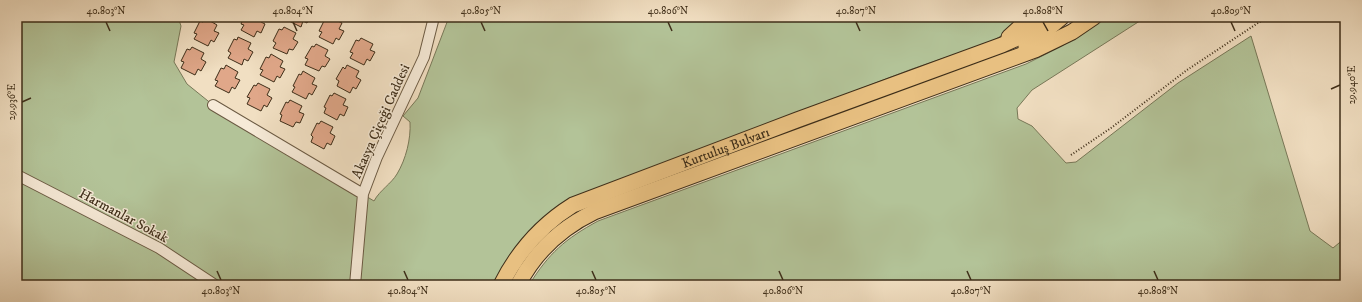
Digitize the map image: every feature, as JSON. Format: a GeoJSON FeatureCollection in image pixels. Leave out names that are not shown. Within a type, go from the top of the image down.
{"type":"FeatureCollection","features":[{"type":"Feature","properties":{"kind":"highway"},"geometry":{"type":"LineString","coordinates":[[982,53],[1015,33],[1024,17]]}},
{"type":"Feature","properties":{"kind":"highway"},"geometry":{"type":"LineString","coordinates":[[982,53],[1022,36],[1046,17]]}},
{"type":"Feature","properties":{"kind":"highway"},"geometry":{"type":"LineString","coordinates":[[986,68],[1028,46],[1062,17]]}},
{"type":"Feature","properties":{"kind":"highway"},"geometry":{"type":"LineString","coordinates":[[986,68],[1035,50],[1072,32],[1094,17]]}},
{"type":"Feature","properties":{"kind":"highway","name":"Kurtuluş Bulvarı"},"geometry":{"type":"LineString","coordinates":[[501,285],[521,251],[535,235],[573,205],[797,120],[982,53]]}},
{"type":"Feature","properties":{"kind":"highway","name":"Kurtuluş Bulvarı"},"geometry":{"type":"LineString","coordinates":[[518,285],[536,257],[557,235],[580,219],[594,212],[986,68]]}},
{"type":"Feature","properties":{"kind":"street","name":"Akasya Çiçeği Caddesi"},"geometry":{"type":"LineString","coordinates":[[355,285],[364,194],[377,158],[424,57],[434,17]]}},
{"type":"Feature","properties":{"kind":"street"},"geometry":{"type":"LineString","coordinates":[[213,105],[364,194]]}},
{"type":"Feature","properties":{"kind":"street","name":"Harmanlar Sokak"},"geometry":{"type":"LineString","coordinates":[[17,175],[159,248],[215,285]]}},
{"type":"Feature","properties":{"kind":"path"},"geometry":{"type":"LineString","coordinates":[[1071,155],[1111,128],[1187,70],[1267,17]]}},
{"type":"Feature","properties":{"kind":"green space"},"geometry":{"type":"Polygon","coordinates":[[[17,17],[178,17],[181,26],[174,62],[187,84],[213,105],[374,201],[395,178],[403,162],[409,142],[410,122],[403,116],[418,98],[449,17],[1019,17],[1009,31],[991,42],[912,69],[585,194],[497,285],[17,285],[17,17]]]}},
{"type":"Feature","properties":{"kind":"green space"},"geometry":{"type":"Polygon","coordinates":[[[1107,17],[1146,17],[1032,90],[1017,108],[1018,119],[1032,126],[1066,163],[1076,162],[1178,83],[1251,36],[1310,231],[1333,248],[1345,238],[1345,285],[529,285],[551,255],[576,234],[598,221],[1026,64],[1062,46],[1107,17]]]}},
{"type":"Feature","properties":{"kind":"building"},"geometry":{"type":"Polygon","coordinates":[[[244,17],[263,17],[261,22],[265,24],[261,33],[257,31],[254,37],[241,30],[244,25],[241,24],[244,17]]]}},
{"type":"Feature","properties":{"kind":"building"},"geometry":{"type":"Polygon","coordinates":[[[289,17],[310,17],[307,23],[303,21],[301,27],[287,20],[289,17]]]}},
{"type":"Feature","properties":{"kind":"building"},"geometry":{"type":"Polygon","coordinates":[[[330,17],[342,23],[339,29],[344,31],[339,40],[336,38],[333,44],[319,37],[322,32],[319,31],[325,19],[328,20],[330,17]]]}},
{"type":"Feature","properties":{"kind":"building"},"geometry":{"type":"Polygon","coordinates":[[[205,18],[217,25],[214,31],[219,33],[214,42],[211,40],[208,46],[194,39],[197,34],[194,33],[200,21],[203,22],[205,18]]]}},
{"type":"Feature","properties":{"kind":"building"},"geometry":{"type":"Polygon","coordinates":[[[284,27],[296,33],[293,39],[298,42],[293,50],[289,49],[287,54],[273,48],[276,43],[273,41],[279,29],[282,30],[284,27]]]}},
{"type":"Feature","properties":{"kind":"building"},"geometry":{"type":"Polygon","coordinates":[[[238,37],[251,43],[248,49],[253,52],[248,61],[244,59],[242,65],[228,58],[231,53],[228,51],[234,39],[237,40],[238,37]]]}},
{"type":"Feature","properties":{"kind":"building"},"geometry":{"type":"Polygon","coordinates":[[[361,38],[373,44],[370,50],[375,52],[370,61],[367,59],[364,65],[350,58],[353,53],[350,52],[356,40],[359,41],[361,38]]]}},
{"type":"Feature","properties":{"kind":"building"},"geometry":{"type":"Polygon","coordinates":[[[316,44],[328,50],[325,56],[330,59],[325,67],[322,66],[319,71],[305,65],[308,59],[305,58],[312,46],[314,47],[316,44]]]}},
{"type":"Feature","properties":{"kind":"building"},"geometry":{"type":"Polygon","coordinates":[[[192,47],[204,53],[201,59],[206,62],[201,71],[198,69],[195,75],[181,68],[184,62],[181,61],[187,49],[190,50],[192,47]]]}},
{"type":"Feature","properties":{"kind":"building"},"geometry":{"type":"Polygon","coordinates":[[[271,54],[283,61],[280,67],[285,69],[280,78],[277,76],[274,82],[260,75],[263,70],[260,69],[266,57],[269,58],[271,54]]]}},
{"type":"Feature","properties":{"kind":"building"},"geometry":{"type":"Polygon","coordinates":[[[226,65],[238,72],[235,78],[240,80],[235,89],[232,87],[229,93],[215,86],[218,81],[215,80],[221,68],[224,69],[226,65]]]}},
{"type":"Feature","properties":{"kind":"building"},"geometry":{"type":"Polygon","coordinates":[[[347,65],[359,71],[356,77],[361,80],[356,89],[353,87],[350,93],[337,86],[339,81],[336,79],[343,67],[345,69],[347,65]]]}},
{"type":"Feature","properties":{"kind":"building"},"geometry":{"type":"Polygon","coordinates":[[[303,71],[315,78],[312,84],[317,86],[312,95],[309,93],[306,99],[292,92],[295,87],[293,86],[299,74],[301,75],[303,71]]]}},
{"type":"Feature","properties":{"kind":"building"},"geometry":{"type":"Polygon","coordinates":[[[258,83],[270,89],[267,95],[272,98],[267,107],[264,105],[261,111],[247,104],[250,98],[247,97],[254,85],[256,86],[258,83]]]}},
{"type":"Feature","properties":{"kind":"building"},"geometry":{"type":"Polygon","coordinates":[[[334,93],[346,99],[343,105],[348,107],[344,116],[340,114],[337,120],[324,113],[326,108],[324,107],[330,95],[332,96],[334,93]]]}},
{"type":"Feature","properties":{"kind":"building"},"geometry":{"type":"Polygon","coordinates":[[[290,100],[302,106],[299,112],[304,114],[300,123],[296,122],[293,127],[280,121],[282,115],[280,114],[286,102],[288,103],[290,100]]]}},
{"type":"Feature","properties":{"kind":"building"},"geometry":{"type":"Polygon","coordinates":[[[321,121],[333,127],[330,133],[335,136],[331,145],[327,143],[324,149],[311,142],[313,137],[311,135],[317,123],[319,124],[321,121]]]}}]}
